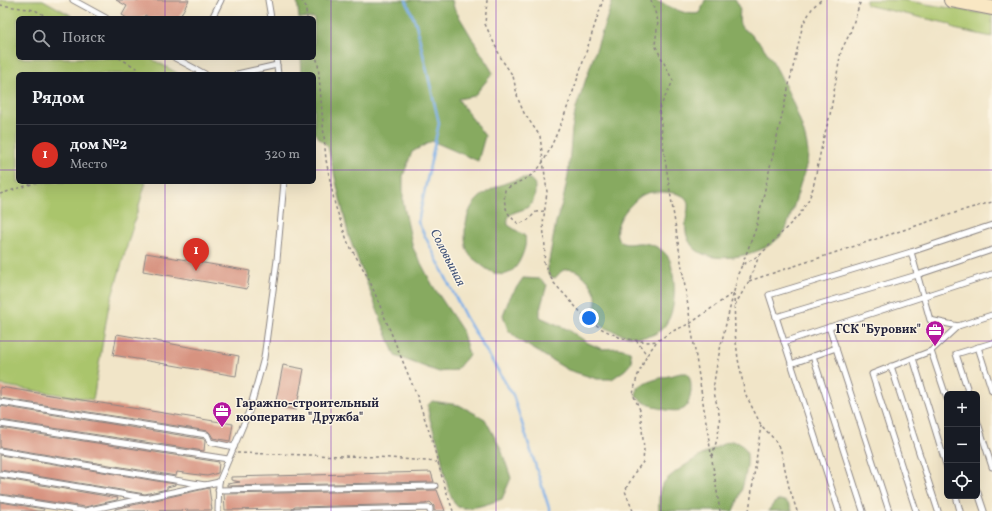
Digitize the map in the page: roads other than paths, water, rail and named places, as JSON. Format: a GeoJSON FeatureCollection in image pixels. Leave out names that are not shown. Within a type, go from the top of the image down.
{"type":"FeatureCollection","features":[{"type":"Feature","properties":{"kind":"main road"},"geometry":{"type":"LineString","coordinates":[[951,0],[992,8]]}},
{"type":"Feature","properties":{"kind":"lane"},"geometry":{"type":"LineString","coordinates":[[72,0],[102,16]]}},
{"type":"Feature","properties":{"kind":"lane"},"geometry":{"type":"LineString","coordinates":[[213,16],[221,0]]}},
{"type":"Feature","properties":{"kind":"lane"},"geometry":{"type":"LineString","coordinates":[[268,0],[271,16]]}},
{"type":"Feature","properties":{"kind":"lane"},"geometry":{"type":"LineString","coordinates":[[179,60],[201,72]]}},
{"type":"Feature","properties":{"kind":"lane"},"geometry":{"type":"LineString","coordinates":[[276,60],[278,72]]}},
{"type":"Feature","properties":{"kind":"lane"},"geometry":{"type":"LineString","coordinates":[[246,72],[277,65]]}},
{"type":"Feature","properties":{"kind":"lane"},"geometry":{"type":"LineString","coordinates":[[218,511],[219,482],[250,409],[264,358],[277,260],[284,184]]}},
{"type":"Feature","properties":{"kind":"lane"},"geometry":{"type":"LineString","coordinates":[[839,511],[769,295],[911,252],[992,225]]}},
{"type":"Feature","properties":{"kind":"lane"},"geometry":{"type":"LineString","coordinates":[[776,317],[918,275],[992,250]]}},
{"type":"Feature","properties":{"kind":"lane"},"geometry":{"type":"LineString","coordinates":[[911,252],[930,320],[958,326]]}},
{"type":"Feature","properties":{"kind":"lane"},"geometry":{"type":"LineString","coordinates":[[784,342],[992,274]]}},
{"type":"Feature","properties":{"kind":"lane"},"geometry":{"type":"LineString","coordinates":[[916,511],[872,374],[931,351],[958,326],[992,315]]}},
{"type":"Feature","properties":{"kind":"lane"},"geometry":{"type":"LineString","coordinates":[[829,328],[889,511]]}},
{"type":"Feature","properties":{"kind":"lane"},"geometry":{"type":"LineString","coordinates":[[968,391],[956,354],[992,343]]}},
{"type":"Feature","properties":{"kind":"lane"},"geometry":{"type":"LineString","coordinates":[[978,347],[992,391]]}},
{"type":"Feature","properties":{"kind":"lane"},"geometry":{"type":"LineString","coordinates":[[791,364],[836,348]]}},
{"type":"Feature","properties":{"kind":"lane"},"geometry":{"type":"LineString","coordinates":[[931,351],[944,391]]}},
{"type":"Feature","properties":{"kind":"lane"},"geometry":{"type":"LineString","coordinates":[[813,356],[863,511]]}},
{"type":"Feature","properties":{"kind":"lane"},"geometry":{"type":"LineString","coordinates":[[913,358],[945,463]]}},
{"type":"Feature","properties":{"kind":"lane"},"geometry":{"type":"LineString","coordinates":[[891,366],[938,511]]}},
{"type":"Feature","properties":{"kind":"lane"},"geometry":{"type":"LineString","coordinates":[[0,402],[207,435],[210,442],[234,447]]}},
{"type":"Feature","properties":{"kind":"lane"},"geometry":{"type":"LineString","coordinates":[[0,424],[228,459]]}},
{"type":"Feature","properties":{"kind":"lane"},"geometry":{"type":"LineString","coordinates":[[979,427],[992,467]]}},
{"type":"Feature","properties":{"kind":"lane"},"geometry":{"type":"LineString","coordinates":[[0,451],[205,485]]}},
{"type":"Feature","properties":{"kind":"lane"},"geometry":{"type":"LineString","coordinates":[[0,474],[145,498]]}},
{"type":"Feature","properties":{"kind":"lane"},"geometry":{"type":"LineString","coordinates":[[0,498],[84,511],[219,482]]}},
{"type":"Feature","properties":{"kind":"lane"},"geometry":{"type":"LineString","coordinates":[[218,490],[435,486]]}},
{"type":"Feature","properties":{"kind":"lane"},"geometry":{"type":"LineString","coordinates":[[957,499],[960,511]]}},
{"type":"Feature","properties":{"kind":"lane"},"geometry":{"type":"LineString","coordinates":[[980,499],[984,511]]}},
{"type":"Feature","properties":{"kind":"lane"},"geometry":{"type":"LineString","coordinates":[[295,511],[430,508],[430,511]]}},
{"type":"Feature","properties":{"kind":"waterway","name":"Соловьиная"},"geometry":{"type":"LineString","coordinates":[[406,0],[416,24],[439,123],[418,222],[466,318],[513,395],[550,511]]}},
{"type":"Feature","properties":{"kind":"place","name":"дом №2"},"geometry":{"type":"Point","coordinates":[196,271]}},
{"type":"Feature","properties":{"kind":"place","name":"ГСК \"Буровик\""},"geometry":{"type":"Point","coordinates":[935,347]}},
{"type":"Feature","properties":{"kind":"place","name":"Гаражно-строительный кооператив \"Дружба\""},"geometry":{"type":"Point","coordinates":[222,428]}}]}
